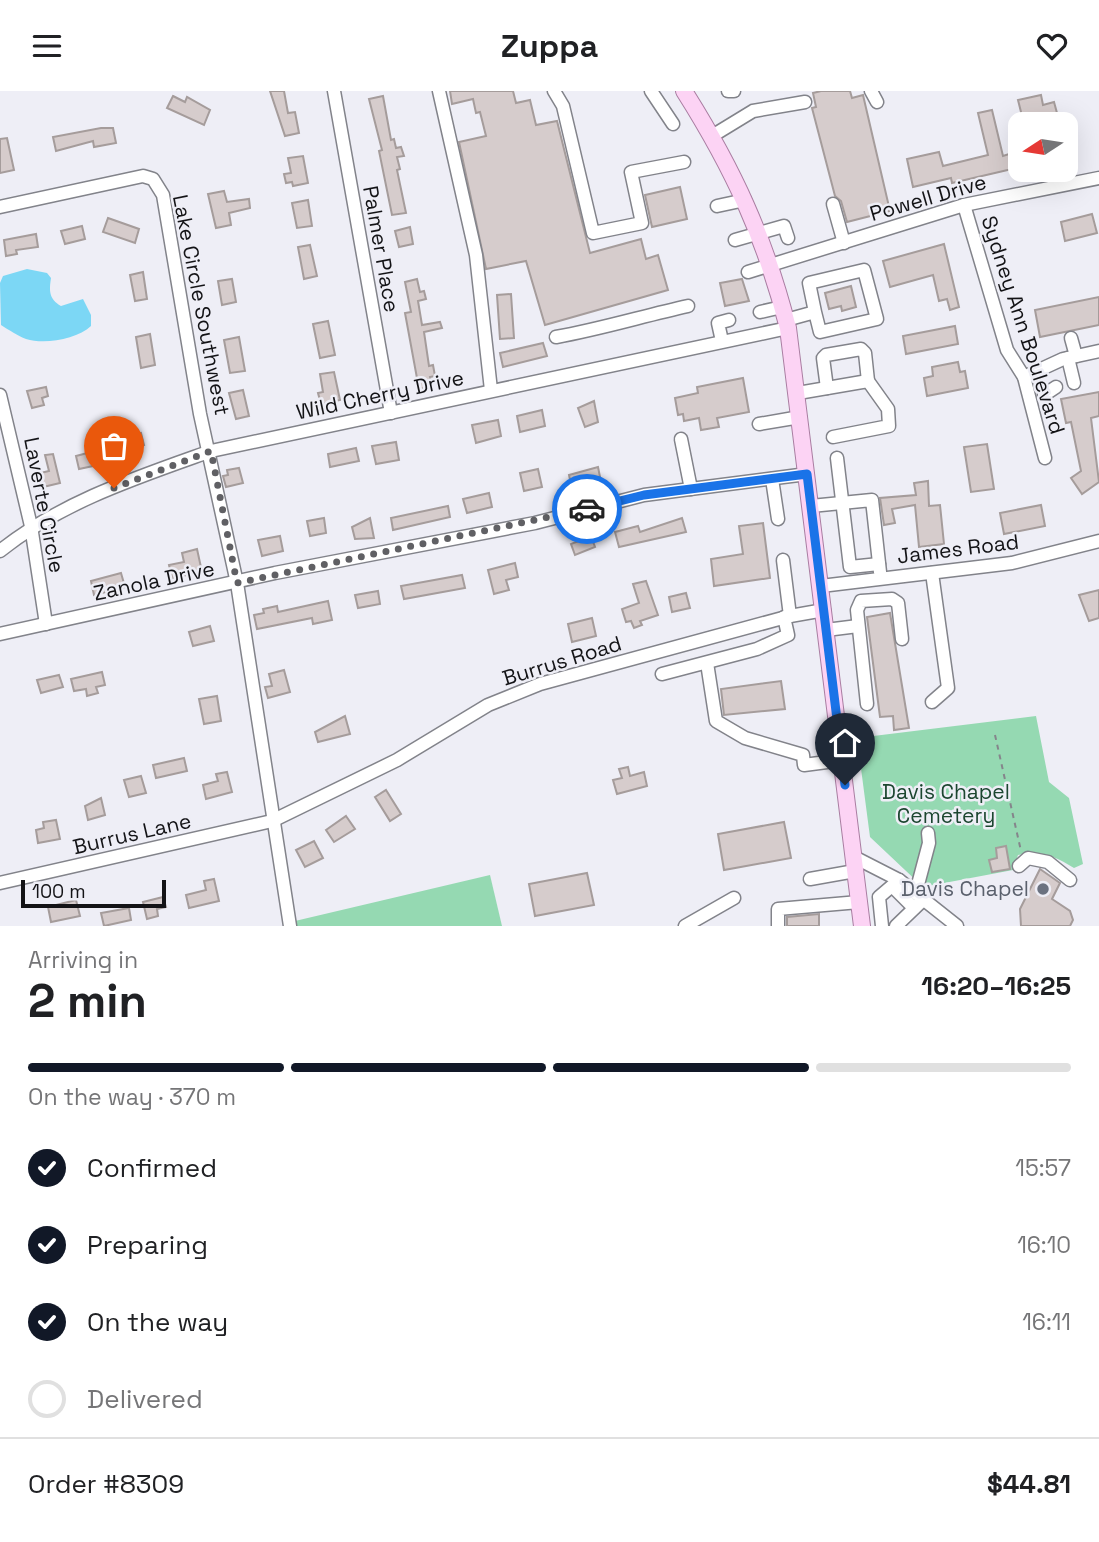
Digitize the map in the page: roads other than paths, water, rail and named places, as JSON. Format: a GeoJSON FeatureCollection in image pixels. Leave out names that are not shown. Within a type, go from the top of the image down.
{"type":"FeatureCollection","features":[{"type":"Feature","properties":{"kind":"main road"},"geometry":{"type":"LineString","coordinates":[[684,91],[712,136],[745,200],[771,267],[785,319],[798,393],[862,926]]}},
{"type":"Feature","properties":{"kind":"street","name":"Palmer Place"},"geometry":{"type":"LineString","coordinates":[[334,91],[391,413]]}},
{"type":"Feature","properties":{"kind":"street"},"geometry":{"type":"LineString","coordinates":[[439,91],[476,255],[491,390]]}},
{"type":"Feature","properties":{"kind":"street"},"geometry":{"type":"LineString","coordinates":[[554,91],[569,129],[593,233],[642,223],[631,172],[684,162]]}},
{"type":"Feature","properties":{"kind":"street"},"geometry":{"type":"LineString","coordinates":[[652,91],[673,124]]}},
{"type":"Feature","properties":{"kind":"street"},"geometry":{"type":"LineString","coordinates":[[712,136],[753,111],[805,102]]}},
{"type":"Feature","properties":{"kind":"street","name":"Lake Circle Southwest"},"geometry":{"type":"LineString","coordinates":[[0,207],[143,176],[153,179],[163,195],[200,414],[211,451],[237,583],[290,926]]}},
{"type":"Feature","properties":{"kind":"street","name":"Powell Drive"},"geometry":{"type":"LineString","coordinates":[[748,272],[844,243],[921,215],[1099,178]]}},
{"type":"Feature","properties":{"kind":"street"},"geometry":{"type":"LineString","coordinates":[[717,206],[745,200]]}},
{"type":"Feature","properties":{"kind":"street"},"geometry":{"type":"LineString","coordinates":[[833,204],[844,243]]}},
{"type":"Feature","properties":{"kind":"street","name":"Sydney Ann Boulevard"},"geometry":{"type":"LineString","coordinates":[[964,205],[1007,350],[1024,377],[1045,458]]}},
{"type":"Feature","properties":{"kind":"street"},"geometry":{"type":"LineString","coordinates":[[735,240],[784,226],[788,238]]}},
{"type":"Feature","properties":{"kind":"street"},"geometry":{"type":"LineString","coordinates":[[864,270],[877,319],[820,331],[815,311],[809,283],[864,270]]}},
{"type":"Feature","properties":{"kind":"street"},"geometry":{"type":"LineString","coordinates":[[556,337],[611,327],[628,319],[688,306]]}},
{"type":"Feature","properties":{"kind":"street"},"geometry":{"type":"LineString","coordinates":[[760,312],[785,319],[815,311]]}},
{"type":"Feature","properties":{"kind":"street","name":"Wild Cherry Drive"},"geometry":{"type":"LineString","coordinates":[[0,551],[31,526],[146,473],[211,451],[391,413],[695,342],[722,341],[785,319]]}},
{"type":"Feature","properties":{"kind":"street"},"geometry":{"type":"LineString","coordinates":[[722,341],[723,322]]}},
{"type":"Feature","properties":{"kind":"street"},"geometry":{"type":"LineString","coordinates":[[1071,338],[1074,383]]}},
{"type":"Feature","properties":{"kind":"street"},"geometry":{"type":"LineString","coordinates":[[827,388],[823,358],[826,355],[860,349],[865,353],[869,381],[888,409],[889,426],[833,437]]}},
{"type":"Feature","properties":{"kind":"street"},"geometry":{"type":"LineString","coordinates":[[1024,377],[1072,357],[1099,351]]}},
{"type":"Feature","properties":{"kind":"street"},"geometry":{"type":"LineString","coordinates":[[798,393],[869,381]]}},
{"type":"Feature","properties":{"kind":"street"},"geometry":{"type":"LineString","coordinates":[[1044,395],[1056,387]]}},
{"type":"Feature","properties":{"kind":"street","name":"Laverte Circle"},"geometry":{"type":"LineString","coordinates":[[0,395],[31,526],[46,624]]}},
{"type":"Feature","properties":{"kind":"street"},"geometry":{"type":"LineString","coordinates":[[759,424],[800,417]]}},
{"type":"Feature","properties":{"kind":"street"},"geometry":{"type":"LineString","coordinates":[[681,439],[691,489]]}},
{"type":"Feature","properties":{"kind":"street"},"geometry":{"type":"LineString","coordinates":[[837,458],[850,567],[879,564]]}},
{"type":"Feature","properties":{"kind":"street","name":"Zanola Drive"},"geometry":{"type":"LineString","coordinates":[[0,634],[535,523],[644,495],[807,474]]}},
{"type":"Feature","properties":{"kind":"street"},"geometry":{"type":"LineString","coordinates":[[772,479],[778,519]]}},
{"type":"Feature","properties":{"kind":"street"},"geometry":{"type":"LineString","coordinates":[[811,506],[872,501],[881,579]]}},
{"type":"Feature","properties":{"kind":"street","name":"James Road"},"geometry":{"type":"LineString","coordinates":[[821,586],[1046,556],[1099,541]]}},
{"type":"Feature","properties":{"kind":"street"},"geometry":{"type":"LineString","coordinates":[[662,674],[757,649],[788,635],[783,560]]}},
{"type":"Feature","properties":{"kind":"street"},"geometry":{"type":"LineString","coordinates":[[932,573],[948,688],[932,702]]}},
{"type":"Feature","properties":{"kind":"street"},"geometry":{"type":"LineString","coordinates":[[867,704],[857,610],[861,601],[892,599],[898,603],[902,639]]}},
{"type":"Feature","properties":{"kind":"street","name":"Burrus Road"},"geometry":{"type":"LineString","coordinates":[[272,821],[397,760],[488,705],[540,684],[787,617],[824,610]]}},
{"type":"Feature","properties":{"kind":"street"},"geometry":{"type":"LineString","coordinates":[[826,630],[858,625]]}},
{"type":"Feature","properties":{"kind":"street"},"geometry":{"type":"LineString","coordinates":[[707,663],[716,722],[745,738],[803,755],[804,765],[842,760]]}},
{"type":"Feature","properties":{"kind":"street","name":"Burrus Lane"},"geometry":{"type":"LineString","coordinates":[[0,883],[272,821]]}},
{"type":"Feature","properties":{"kind":"street"},"geometry":{"type":"LineString","coordinates":[[896,926],[924,900],[928,833]]}},
{"type":"Feature","properties":{"kind":"street"},"geometry":{"type":"LineString","coordinates":[[1022,864],[1028,858],[1048,862],[1070,880]]}},
{"type":"Feature","properties":{"kind":"street"},"geometry":{"type":"LineString","coordinates":[[810,879],[855,864],[896,883],[958,923]]}},
{"type":"Feature","properties":{"kind":"street"},"geometry":{"type":"LineString","coordinates":[[883,926],[878,897],[896,883]]}},
{"type":"Feature","properties":{"kind":"street"},"geometry":{"type":"LineString","coordinates":[[685,926],[734,898]]}},
{"type":"Feature","properties":{"kind":"street"},"geometry":{"type":"LineString","coordinates":[[778,926],[778,909],[859,902]]}},
{"type":"Feature","properties":{"kind":"water"},"geometry":{"type":"Polygon","coordinates":[[[27,269],[47,273],[51,278],[52,297],[61,306],[83,299],[91,315],[91,326],[69,337],[34,341],[1,325],[0,283],[3,276],[27,269]]]}},
{"type":"Feature","properties":{"kind":"place","name":"Davis Chapel"},"geometry":{"type":"Point","coordinates":[1043,889]}},
{"type":"Feature","properties":{"kind":"park label","name":"Davis Chapel Cemetery"},"geometry":{"type":"Point","coordinates":[946,804]}}]}
